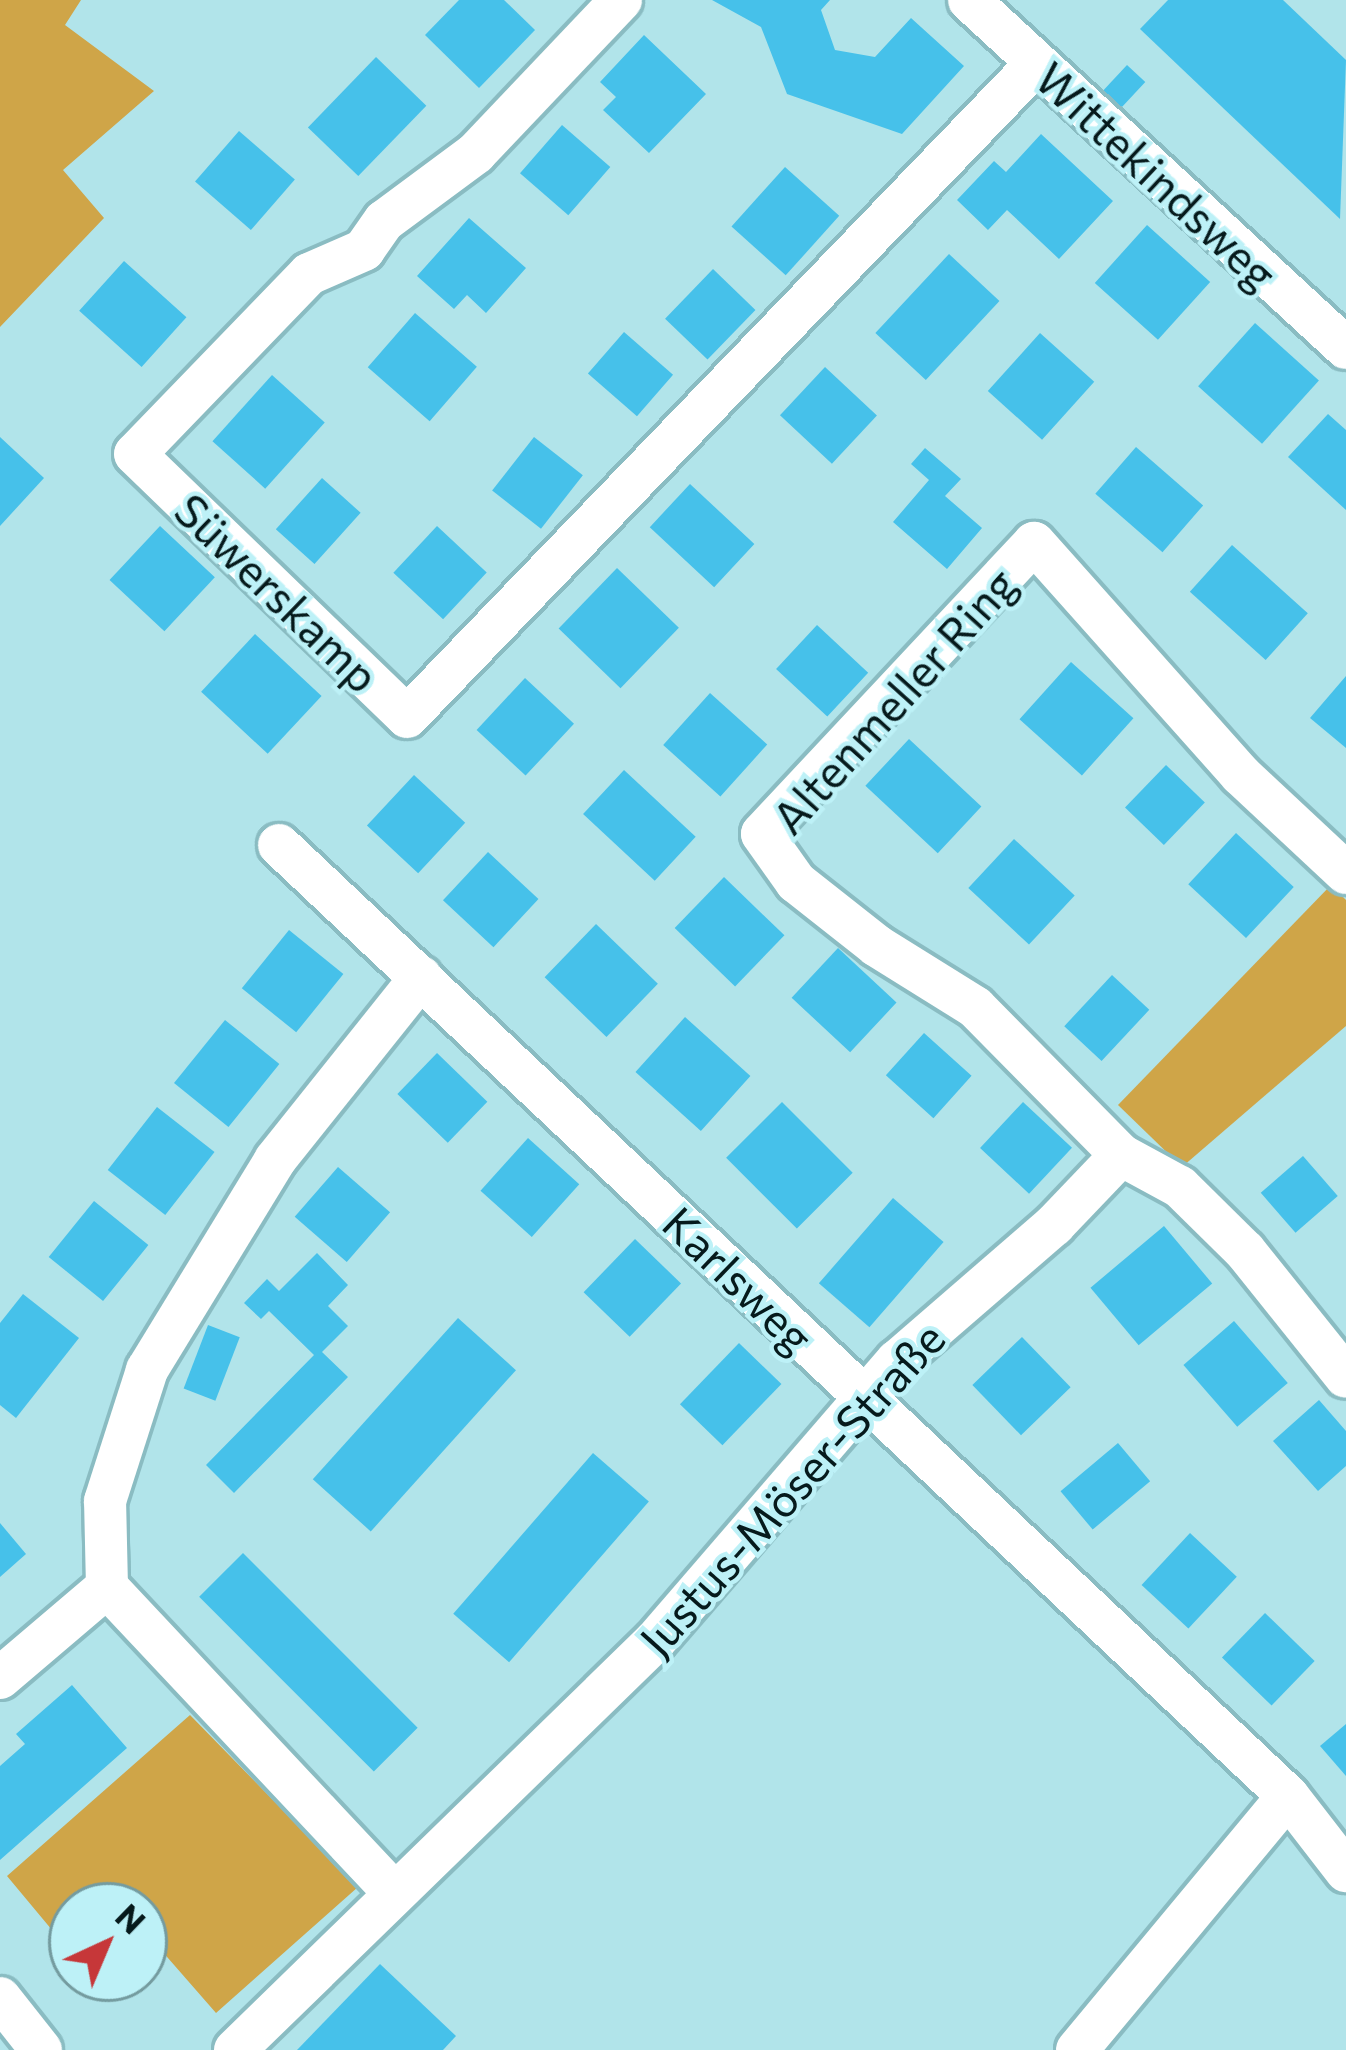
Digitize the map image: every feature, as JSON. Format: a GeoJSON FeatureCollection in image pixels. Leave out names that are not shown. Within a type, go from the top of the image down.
{"type":"FeatureCollection","features":[{"type":"Feature","properties":{"kind":"street","name":"Süwerskamp"},"geometry":{"type":"LineString","coordinates":[[621,0],[476,154],[384,221],[364,250],[309,274],[135,454],[406,717],[1036,64]]}},
{"type":"Feature","properties":{"kind":"street","name":"Wittekindsweg"},"geometry":{"type":"LineString","coordinates":[[969,0],[1346,348]]}},
{"type":"Feature","properties":{"kind":"street","name":"Altenmeller Ring"},"geometry":{"type":"LineString","coordinates":[[1121,1154],[975,1007],[878,946],[796,882],[762,834],[1034,543],[1240,775],[1346,873]]}},
{"type":"Feature","properties":{"kind":"street","name":"Karlsweg"},"geometry":{"type":"LineString","coordinates":[[279,845],[1288,1796],[1346,1870]]}},
{"type":"Feature","properties":{"kind":"street"},"geometry":{"type":"LineString","coordinates":[[393,1892],[107,1588],[105,1501],[147,1370],[275,1160],[421,977]]}},
{"type":"Feature","properties":{"kind":"street"},"geometry":{"type":"LineString","coordinates":[[1121,1154],[1180,1187],[1245,1251],[1346,1377]]}},
{"type":"Feature","properties":{"kind":"street","name":"Justus-Möser-Straße"},"geometry":{"type":"LineString","coordinates":[[235,2050],[656,1641],[932,1326],[1054,1226],[1121,1154]]}},
{"type":"Feature","properties":{"kind":"street"},"geometry":{"type":"LineString","coordinates":[[0,1678],[107,1588]]}},
{"type":"Feature","properties":{"kind":"street"},"geometry":{"type":"LineString","coordinates":[[1077,2050],[1288,1796]]}},
{"type":"Feature","properties":{"kind":"street"},"geometry":{"type":"LineString","coordinates":[[0,1998],[41,2050]]}},
{"type":"Feature","properties":{"kind":"shaded area"},"geometry":{"type":"Polygon","coordinates":[[[0,0],[81,0],[65,25],[154,91],[63,170],[104,218],[0,327],[0,0]]]}},
{"type":"Feature","properties":{"kind":"shaded area"},"geometry":{"type":"Polygon","coordinates":[[[1331,885],[1346,900],[1346,1026],[1182,1167],[1118,1105],[1331,885]]]}},
{"type":"Feature","properties":{"kind":"shaded area"},"geometry":{"type":"Polygon","coordinates":[[[190,1715],[358,1887],[216,2013],[168,1958],[168,1882],[48,1882],[48,1925],[7,1876],[190,1715]]]}},
{"type":"Feature","properties":{"kind":"building"},"geometry":{"type":"Polygon","coordinates":[[[459,0],[504,0],[535,30],[479,88],[425,35],[459,0]]]}},
{"type":"Feature","properties":{"kind":"building"},"geometry":{"type":"Polygon","coordinates":[[[712,0],[830,0],[821,10],[835,50],[875,57],[911,18],[964,66],[902,134],[787,94],[761,27],[712,0]]]}},
{"type":"Feature","properties":{"kind":"building"},"geometry":{"type":"Polygon","coordinates":[[[1168,0],[1283,0],[1346,60],[1340,219],[1140,29],[1168,0]]]}},
{"type":"Feature","properties":{"kind":"building"},"geometry":{"type":"Polygon","coordinates":[[[644,35],[706,94],[649,153],[603,110],[616,97],[600,82],[644,35]]]}},
{"type":"Feature","properties":{"kind":"building"},"geometry":{"type":"Polygon","coordinates":[[[376,57],[426,106],[358,176],[308,127],[376,57]]]}},
{"type":"Feature","properties":{"kind":"building"},"geometry":{"type":"Polygon","coordinates":[[[1127,65],[1145,82],[1118,111],[1100,94],[1127,65]]]}},
{"type":"Feature","properties":{"kind":"building"},"geometry":{"type":"Polygon","coordinates":[[[562,125],[610,167],[568,215],[520,173],[562,125]]]}},
{"type":"Feature","properties":{"kind":"building"},"geometry":{"type":"Polygon","coordinates":[[[239,131],[295,180],[251,230],[195,182],[239,131]]]}},
{"type":"Feature","properties":{"kind":"building"},"geometry":{"type":"Polygon","coordinates":[[[1041,134],[1113,201],[1059,259],[1007,210],[988,230],[957,200],[994,161],[1006,172],[1041,134]]]}},
{"type":"Feature","properties":{"kind":"building"},"geometry":{"type":"Polygon","coordinates":[[[785,167],[839,216],[786,275],[731,226],[785,167]]]}},
{"type":"Feature","properties":{"kind":"building"},"geometry":{"type":"Polygon","coordinates":[[[469,218],[526,268],[486,313],[467,295],[454,309],[417,276],[469,218]]]}},
{"type":"Feature","properties":{"kind":"building"},"geometry":{"type":"Polygon","coordinates":[[[1147,225],[1210,282],[1158,340],[1095,283],[1147,225]]]}},
{"type":"Feature","properties":{"kind":"building"},"geometry":{"type":"Polygon","coordinates":[[[949,254],[999,301],[926,380],[875,333],[949,254]]]}},
{"type":"Feature","properties":{"kind":"building"},"geometry":{"type":"Polygon","coordinates":[[[124,261],[186,317],[142,367],[79,311],[124,261]]]}},
{"type":"Feature","properties":{"kind":"building"},"geometry":{"type":"Polygon","coordinates":[[[713,269],[755,310],[708,360],[665,319],[713,269]]]}},
{"type":"Feature","properties":{"kind":"building"},"geometry":{"type":"Polygon","coordinates":[[[415,313],[477,367],[430,421],[368,367],[415,313]]]}},
{"type":"Feature","properties":{"kind":"building"},"geometry":{"type":"Polygon","coordinates":[[[1255,323],[1319,381],[1262,444],[1198,386],[1255,323]]]}},
{"type":"Feature","properties":{"kind":"building"},"geometry":{"type":"Polygon","coordinates":[[[624,332],[673,375],[637,416],[588,374],[624,332]]]}},
{"type":"Feature","properties":{"kind":"building"},"geometry":{"type":"Polygon","coordinates":[[[1040,333],[1094,382],[1042,440],[988,391],[1040,333]]]}},
{"type":"Feature","properties":{"kind":"building"},"geometry":{"type":"Polygon","coordinates":[[[825,367],[877,415],[832,464],[780,415],[825,367]]]}},
{"type":"Feature","properties":{"kind":"building"},"geometry":{"type":"Polygon","coordinates":[[[272,375],[325,423],[265,489],[212,441],[272,375]]]}},
{"type":"Feature","properties":{"kind":"building"},"geometry":{"type":"Polygon","coordinates":[[[1328,414],[1346,430],[1346,510],[1288,457],[1328,414]]]}},
{"type":"Feature","properties":{"kind":"building"},"geometry":{"type":"Polygon","coordinates":[[[0,437],[44,478],[0,526],[0,437]]]}},
{"type":"Feature","properties":{"kind":"building"},"geometry":{"type":"Polygon","coordinates":[[[534,437],[583,475],[541,529],[492,491],[534,437]]]}},
{"type":"Feature","properties":{"kind":"building"},"geometry":{"type":"Polygon","coordinates":[[[1136,447],[1203,505],[1162,552],[1095,494],[1136,447]]]}},
{"type":"Feature","properties":{"kind":"building"},"geometry":{"type":"Polygon","coordinates":[[[925,448],[961,479],[945,496],[982,528],[947,569],[893,522],[929,480],[911,464],[925,448]]]}},
{"type":"Feature","properties":{"kind":"building"},"geometry":{"type":"Polygon","coordinates":[[[322,478],[361,513],[314,564],[276,529],[322,478]]]}},
{"type":"Feature","properties":{"kind":"building"},"geometry":{"type":"Polygon","coordinates":[[[690,484],[754,544],[714,587],[650,527],[690,484]]]}},
{"type":"Feature","properties":{"kind":"building"},"geometry":{"type":"Polygon","coordinates":[[[160,526],[215,577],[164,631],[110,580],[160,526]]]}},
{"type":"Feature","properties":{"kind":"building"},"geometry":{"type":"Polygon","coordinates":[[[437,526],[487,572],[443,619],[393,573],[437,526]]]}},
{"type":"Feature","properties":{"kind":"building"},"geometry":{"type":"Polygon","coordinates":[[[1232,545],[1308,613],[1266,660],[1190,592],[1232,545]]]}},
{"type":"Feature","properties":{"kind":"building"},"geometry":{"type":"Polygon","coordinates":[[[617,568],[679,628],[621,688],[559,628],[617,568]]]}},
{"type":"Feature","properties":{"kind":"building"},"geometry":{"type":"Polygon","coordinates":[[[817,625],[868,673],[827,717],[776,669],[817,625]]]}},
{"type":"Feature","properties":{"kind":"building"},"geometry":{"type":"Polygon","coordinates":[[[255,634],[322,696],[268,754],[201,692],[255,634]]]}},
{"type":"Feature","properties":{"kind":"building"},"geometry":{"type":"Polygon","coordinates":[[[1071,662],[1133,718],[1082,775],[1019,719],[1071,662]]]}},
{"type":"Feature","properties":{"kind":"building"},"geometry":{"type":"Polygon","coordinates":[[[1346,676],[1346,748],[1310,718],[1346,676]]]}},
{"type":"Feature","properties":{"kind":"building"},"geometry":{"type":"Polygon","coordinates":[[[525,678],[574,724],[526,776],[477,730],[525,678]]]}},
{"type":"Feature","properties":{"kind":"building"},"geometry":{"type":"Polygon","coordinates":[[[710,693],[767,745],[720,797],[663,745],[710,693]]]}},
{"type":"Feature","properties":{"kind":"building"},"geometry":{"type":"Polygon","coordinates":[[[909,739],[981,807],[938,853],[865,786],[909,739]]]}},
{"type":"Feature","properties":{"kind":"building"},"geometry":{"type":"Polygon","coordinates":[[[1166,765],[1205,803],[1164,845],[1125,807],[1166,765]]]}},
{"type":"Feature","properties":{"kind":"building"},"geometry":{"type":"Polygon","coordinates":[[[624,770],[696,837],[655,881],[583,814],[624,770]]]}},
{"type":"Feature","properties":{"kind":"building"},"geometry":{"type":"Polygon","coordinates":[[[414,775],[465,823],[418,873],[367,825],[414,775]]]}},
{"type":"Feature","properties":{"kind":"building"},"geometry":{"type":"Polygon","coordinates":[[[1236,833],[1294,887],[1246,938],[1188,884],[1236,833]]]}},
{"type":"Feature","properties":{"kind":"building"},"geometry":{"type":"Polygon","coordinates":[[[1014,839],[1075,896],[1029,945],[968,888],[1014,839]]]}},
{"type":"Feature","properties":{"kind":"building"},"geometry":{"type":"Polygon","coordinates":[[[488,852],[538,899],[493,947],[443,900],[488,852]]]}},
{"type":"Feature","properties":{"kind":"building"},"geometry":{"type":"Polygon","coordinates":[[[724,877],[784,935],[735,986],[675,928],[724,877]]]}},
{"type":"Feature","properties":{"kind":"building"},"geometry":{"type":"Polygon","coordinates":[[[596,924],[658,984],[606,1037],[545,977],[596,924]]]}},
{"type":"Feature","properties":{"kind":"building"},"geometry":{"type":"Polygon","coordinates":[[[289,930],[343,974],[296,1032],[242,988],[289,930]]]}},
{"type":"Feature","properties":{"kind":"building"},"geometry":{"type":"Polygon","coordinates":[[[838,948],[897,1003],[850,1052],[792,998],[838,948]]]}},
{"type":"Feature","properties":{"kind":"building"},"geometry":{"type":"Polygon","coordinates":[[[1112,975],[1149,1010],[1102,1061],[1064,1026],[1112,975]]]}},
{"type":"Feature","properties":{"kind":"building"},"geometry":{"type":"Polygon","coordinates":[[[685,1017],[750,1076],[701,1131],[635,1072],[685,1017]]]}},
{"type":"Feature","properties":{"kind":"building"},"geometry":{"type":"Polygon","coordinates":[[[225,1020],[279,1064],[228,1127],[174,1083],[225,1020]]]}},
{"type":"Feature","properties":{"kind":"building"},"geometry":{"type":"Polygon","coordinates":[[[924,1033],[972,1076],[933,1118],[886,1075],[924,1033]]]}},
{"type":"Feature","properties":{"kind":"building"},"geometry":{"type":"Polygon","coordinates":[[[437,1053],[487,1102],[448,1143],[397,1094],[437,1053]]]}},
{"type":"Feature","properties":{"kind":"building"},"geometry":{"type":"Polygon","coordinates":[[[782,1102],[853,1173],[797,1229],[726,1158],[782,1102]]]}},
{"type":"Feature","properties":{"kind":"building"},"geometry":{"type":"Polygon","coordinates":[[[1023,1102],[1072,1148],[1029,1194],[980,1148],[1023,1102]]]}},
{"type":"Feature","properties":{"kind":"building"},"geometry":{"type":"Polygon","coordinates":[[[157,1107],[215,1152],[165,1215],[108,1170],[157,1107]]]}},
{"type":"Feature","properties":{"kind":"building"},"geometry":{"type":"Polygon","coordinates":[[[528,1138],[579,1184],[532,1237],[480,1191],[528,1138]]]}},
{"type":"Feature","properties":{"kind":"building"},"geometry":{"type":"Polygon","coordinates":[[[1303,1156],[1338,1196],[1296,1233],[1261,1193],[1303,1156]]]}},
{"type":"Feature","properties":{"kind":"building"},"geometry":{"type":"Polygon","coordinates":[[[338,1167],[390,1212],[347,1262],[295,1217],[338,1167]]]}},
{"type":"Feature","properties":{"kind":"building"},"geometry":{"type":"Polygon","coordinates":[[[893,1198],[944,1242],[869,1327],[819,1283],[893,1198]]]}},
{"type":"Feature","properties":{"kind":"building"},"geometry":{"type":"Polygon","coordinates":[[[94,1201],[148,1245],[103,1301],[49,1257],[94,1201]]]}},
{"type":"Feature","properties":{"kind":"building"},"geometry":{"type":"Polygon","coordinates":[[[1164,1226],[1212,1283],[1139,1345],[1090,1288],[1164,1226]]]}},
{"type":"Feature","properties":{"kind":"building"},"geometry":{"type":"Polygon","coordinates":[[[635,1239],[681,1283],[630,1337],[584,1292],[635,1239]]]}},
{"type":"Feature","properties":{"kind":"building"},"geometry":{"type":"Polygon","coordinates":[[[317,1253],[348,1285],[328,1306],[348,1326],[322,1352],[348,1377],[234,1493],[206,1465],[314,1355],[269,1311],[261,1319],[244,1303],[267,1279],[279,1291],[317,1253]]]}},
{"type":"Feature","properties":{"kind":"building"},"geometry":{"type":"Polygon","coordinates":[[[23,1294],[79,1338],[16,1418],[0,1405],[0,1323],[23,1294]]]}},
{"type":"Feature","properties":{"kind":"building"},"geometry":{"type":"Polygon","coordinates":[[[458,1318],[516,1370],[371,1531],[313,1479],[458,1318]]]}},
{"type":"Feature","properties":{"kind":"building"},"geometry":{"type":"Polygon","coordinates":[[[1234,1321],[1288,1383],[1237,1427],[1183,1365],[1234,1321]]]}},
{"type":"Feature","properties":{"kind":"building"},"geometry":{"type":"Polygon","coordinates":[[[208,1325],[240,1337],[215,1401],[184,1388],[208,1325]]]}},
{"type":"Feature","properties":{"kind":"building"},"geometry":{"type":"Polygon","coordinates":[[[1022,1337],[1071,1387],[1021,1435],[972,1385],[1022,1337]]]}},
{"type":"Feature","properties":{"kind":"building"},"geometry":{"type":"Polygon","coordinates":[[[739,1343],[781,1384],[722,1445],[680,1404],[739,1343]]]}},
{"type":"Feature","properties":{"kind":"building"},"geometry":{"type":"Polygon","coordinates":[[[1319,1400],[1346,1431],[1346,1466],[1318,1491],[1273,1441],[1319,1400]]]}},
{"type":"Feature","properties":{"kind":"building"},"geometry":{"type":"Polygon","coordinates":[[[1118,1443],[1150,1481],[1093,1530],[1061,1491],[1118,1443]]]}},
{"type":"Feature","properties":{"kind":"building"},"geometry":{"type":"Polygon","coordinates":[[[593,1453],[649,1502],[509,1662],[453,1614],[593,1453]]]}},
{"type":"Feature","properties":{"kind":"building"},"geometry":{"type":"Polygon","coordinates":[[[0,1523],[26,1554],[0,1577],[0,1523]]]}},
{"type":"Feature","properties":{"kind":"building"},"geometry":{"type":"Polygon","coordinates":[[[1190,1533],[1237,1577],[1188,1629],[1142,1585],[1190,1533]]]}},
{"type":"Feature","properties":{"kind":"building"},"geometry":{"type":"Polygon","coordinates":[[[243,1553],[418,1728],[374,1771],[199,1597],[243,1553]]]}},
{"type":"Feature","properties":{"kind":"building"},"geometry":{"type":"Polygon","coordinates":[[[1265,1613],[1315,1661],[1272,1706],[1222,1658],[1265,1613]]]}},
{"type":"Feature","properties":{"kind":"building"},"geometry":{"type":"Polygon","coordinates":[[[72,1685],[127,1748],[0,1860],[0,1766],[25,1744],[16,1734],[72,1685]]]}},
{"type":"Feature","properties":{"kind":"building"},"geometry":{"type":"Polygon","coordinates":[[[1346,1724],[1346,1776],[1320,1746],[1346,1724]]]}},
{"type":"Feature","properties":{"kind":"building"},"geometry":{"type":"Polygon","coordinates":[[[380,1964],[456,2036],[443,2050],[297,2050],[380,1964]]]}}]}
